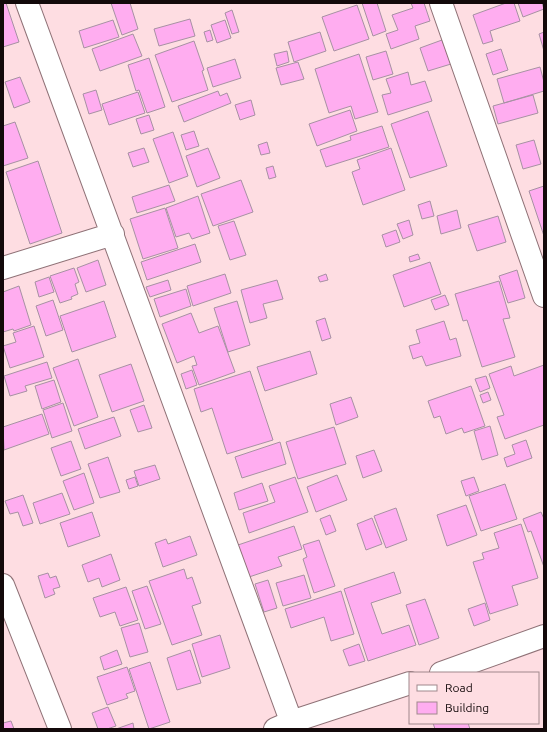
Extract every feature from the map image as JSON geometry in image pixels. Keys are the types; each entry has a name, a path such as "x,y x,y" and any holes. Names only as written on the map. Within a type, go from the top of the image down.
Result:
{"street":[{"path":"27,3 113,234 287,727 409,683"},
{"path":"441,3 544,296"},
{"path":"3,268 113,234"},
{"path":"3,585 60,729"},
{"path":"444,672 544,636"}],"building":[{"path":"3,3 6,3 19,42 3,47"},
{"path":"111,3 130,3 138,29 122,35"},
{"path":"362,3 377,3 386,31 373,36"},
{"path":"411,3 424,3 430,21 415,26 419,39 391,49 386,34 398,30 392,15 413,8"},
{"path":"506,3 514,3 520,21 490,31 493,41 483,44 473,15"},
{"path":"518,3 542,3 544,9 523,17"},
{"path":"357,5 369,39 334,51 322,17"},
{"path":"232,10 239,32 232,34 225,13"},
{"path":"190,19 195,36 159,46 154,29"},
{"path":"113,20 119,37 84,48 79,31"},
{"path":"225,20 231,38 217,43 211,25"},
{"path":"210,30 213,40 207,42 204,32"},
{"path":"320,32 326,51 294,62 288,42"},
{"path":"544,32 544,51 539,34"},
{"path":"133,34 142,56 100,71 92,49"},
{"path":"442,40 451,64 428,71 420,48"},
{"path":"194,41 204,70 202,71 208,90 172,102 155,55"},
{"path":"501,49 508,70 493,75 486,54"},
{"path":"287,51 289,62 277,66 274,54"},
{"path":"386,51 393,74 373,80 366,57"},
{"path":"359,54 378,112 355,119 351,106 329,113 315,69"},
{"path":"149,58 165,107 147,113 139,90 136,91 128,65"},
{"path":"235,59 241,78 213,87 207,68"},
{"path":"298,62 304,79 281,85 276,68"},
{"path":"540,67 544,82 544,91 504,103 497,79"},
{"path":"408,72 411,85 425,81 432,101 388,115 382,95 391,93 386,79"},
{"path":"20,77 30,102 14,108 5,82"},
{"path":"96,90 102,110 89,114 83,94"},
{"path":"218,91 220,96 227,93 231,103 184,122 178,106"},
{"path":"138,92 145,113 109,125 102,104"},
{"path":"533,95 538,113 498,124 493,106"},
{"path":"251,100 255,115 240,120 235,105"},
{"path":"350,110 357,131 317,146 309,124"},
{"path":"428,111 447,166 410,178 391,124"},
{"path":"149,115 154,130 141,134 136,119"},
{"path":"15,122 28,158 3,166 3,126"},
{"path":"382,126 389,147 326,167 320,150 351,140 350,136"},
{"path":"194,131 199,146 186,150 181,135"},
{"path":"173,132 188,176 169,183 153,139"},
{"path":"534,140 541,164 523,169 516,145"},
{"path":"267,142 270,153 261,155 258,145"},
{"path":"144,148 149,162 133,167 128,153"},
{"path":"208,148 220,178 197,187 186,156"},
{"path":"391,148 405,190 363,205 352,172 360,169 357,160"},
{"path":"38,161 62,233 30,244 6,172"},
{"path":"273,166 276,177 269,179 266,168"},
{"path":"241,180 253,212 213,226 201,194"},
{"path":"169,185 175,201 137,213 132,197"},
{"path":"544,186 544,236 529,191"},
{"path":"198,196 210,233 192,239 189,233 176,237 166,208"},
{"path":"430,201 434,216 422,219 418,205"},
{"path":"165,208 178,248 143,259 130,219"},
{"path":"457,210 461,228 441,234 437,216"},
{"path":"498,216 506,242 477,251 468,225"},
{"path":"409,220 413,235 403,239 397,224"},
{"path":"234,221 246,255 230,260 218,226"},
{"path":"396,230 400,242 386,247 382,235"},
{"path":"195,244 201,262 147,280 141,262"},
{"path":"418,254 420,259 410,262 409,257"},
{"path":"98,260 106,285 86,292 77,268"},
{"path":"430,262 441,294 404,307 393,275"},
{"path":"74,268 79,282 75,284 78,294 71,297 72,299 60,303 50,276"},
{"path":"517,270 525,298 508,303 499,276"},
{"path":"225,274 231,293 193,306 187,286"},
{"path":"326,274 328,280 320,282 318,277"},
{"path":"49,277 54,292 39,297 35,282"},
{"path":"168,280 171,290 150,297 146,287"},
{"path":"277,280 283,299 263,304 267,318 250,323 241,290"},
{"path":"499,281 510,318 503,319 515,357 482,367 467,320 463,321 455,294"},
{"path":"19,286 31,325 14,331 13,329 3,332 3,292"},
{"path":"186,289 191,306 160,317 154,299"},
{"path":"445,295 449,305 435,310 431,300"},
{"path":"53,300 63,330 46,336 36,306"},
{"path":"104,301 116,337 72,352 60,316"},
{"path":"237,301 250,345 228,352 214,308"},
{"path":"191,313 199,333 218,326 235,372 199,385 192,366 197,365 194,356 177,363 162,324"},
{"path":"325,318 331,338 322,341 316,321"},
{"path":"444,321 450,340 456,338 461,356 426,366 422,356 413,359 409,346 420,343 416,330"},
{"path":"34,326 44,357 10,368 3,346 16,342 13,333"},
{"path":"310,351 317,374 265,391 257,367"},
{"path":"78,359 98,417 74,426 53,368"},
{"path":"47,362 52,378 25,386 27,391 10,396 4,376"},
{"path":"131,364 144,401 112,412 99,375"},
{"path":"544,365 544,425 505,439 497,417 504,415 489,374 511,366 514,376"},
{"path":"192,370 197,385 186,389 181,374"},
{"path":"250,371 273,440 227,454 212,408 201,412 194,389"},
{"path":"486,376 490,388 480,392 475,379"},
{"path":"54,380 61,402 42,409 35,386"},
{"path":"471,386 485,426 464,433 462,428 446,434 440,416 434,418 428,401"},
{"path":"488,392 491,400 483,403 480,395"},
{"path":"351,397 358,417 336,425 330,404"},
{"path":"63,403 72,431 52,438 43,410"},
{"path":"144,405 152,428 138,432 130,410"},
{"path":"42,414 49,434 4,450 3,427"},
{"path":"114,417 121,436 85,449 78,429"},
{"path":"490,426 498,455 482,460 474,431"},
{"path":"334,427 346,464 298,479 286,442"},
{"path":"526,440 532,458 507,467 504,458 515,454 512,445"},
{"path":"71,441 81,469 61,476 51,448"},
{"path":"280,442 286,464 242,478 235,457"},
{"path":"374,450 382,471 363,478 356,456"},
{"path":"108,457 120,492 100,498 88,464"},
{"path":"155,465 160,479 139,486 134,471"},
{"path":"84,473 94,503 74,510 63,481"},
{"path":"337,475 347,500 316,512 307,487"},
{"path":"135,477 138,486 129,489 126,480"},
{"path":"295,477 308,512 249,533 243,513 275,502 269,486"},
{"path":"474,477 479,491 466,496 461,481"},
{"path":"262,483 268,501 239,510 234,493"},
{"path":"505,484 517,519 481,531 469,496"},
{"path":"62,493 70,514 40,524 33,503"},
{"path":"23,495 33,523 23,526 18,512 10,514 5,501"},
{"path":"466,505 477,535 447,546 437,515"},
{"path":"396,508 407,540 386,548 374,516"},
{"path":"92,512 100,536 68,547 60,523"},
{"path":"541,512 544,519 544,567 531,531 528,532 523,519"},
{"path":"330,515 336,531 326,535 320,519"},
{"path":"372,518 382,544 366,550 357,524"},
{"path":"521,524 538,578 512,586 518,605 490,614 473,562 484,559 482,553 499,548 494,533"},
{"path":"294,526 302,549 278,557 282,566 249,577 238,545"},
{"path":"190,536 197,555 163,567 155,543 166,539 168,544"},
{"path":"319,540 335,586 314,593 303,559 307,557 303,545"},
{"path":"111,554 120,580 102,587 99,578 88,582 82,565"},
{"path":"184,569 187,579 192,577 201,603 192,606 202,635 172,645 149,581"},
{"path":"394,572 401,593 371,603 382,634 409,625 416,645 368,661 344,589"},
{"path":"48,573 50,578 56,576 60,587 53,589 55,594 45,598 38,576"},
{"path":"304,575 311,598 283,606 276,583"},
{"path":"268,580 277,608 264,612 255,584"},
{"path":"147,586 161,624 145,629 132,591"},
{"path":"126,587 138,620 120,626 115,612 100,617 93,598"},
{"path":"341,591 354,634 331,641 324,617 291,628 285,609"},
{"path":"425,599 439,638 419,645 406,605"},
{"path":"485,603 490,620 474,626 468,609"},
{"path":"139,623 148,652 130,657 121,628"},
{"path":"220,635 230,668 202,677 192,644"},
{"path":"359,644 365,661 349,666 343,650"},
{"path":"117,650 122,664 104,670 100,657"},
{"path":"190,650 201,683 177,690 167,658"},
{"path":"150,662 170,722 149,729 129,669"},
{"path":"127,667 135,691 126,694 128,698 107,705 97,677"},
{"path":"108,707 116,726 107,729 98,729 92,713"},
{"path":"11,721 14,729 3,729 3,723"},
{"path":"133,723 134,729 116,729"},
{"path":"433,724 468,724 470,729 435,729"}]}
